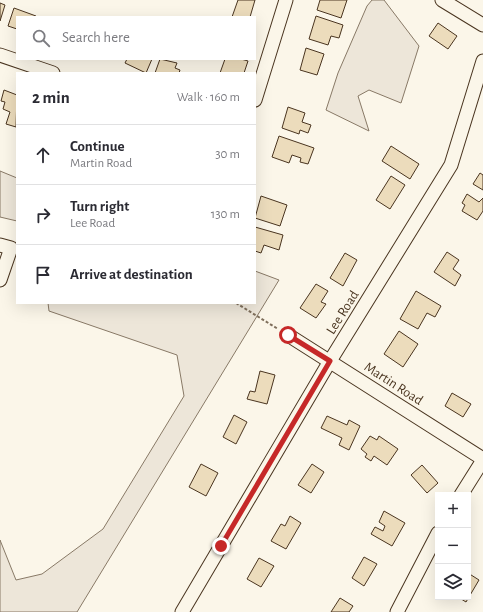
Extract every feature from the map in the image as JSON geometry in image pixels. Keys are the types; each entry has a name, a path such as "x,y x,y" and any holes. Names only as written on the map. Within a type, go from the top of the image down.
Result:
{"street":[{"path":"256,97 286,0"},
{"path":"442,0 483,25"},
{"path":"0,55 50,72"},
{"name":"Lee Road","path":"182,612 330,361 451,165 483,61"},
{"path":"0,244 11,248 0,280"},
{"name":"Martin Road","path":"288,335 483,460"},
{"path":"463,492 483,460"},
{"path":"396,612 435,539"}],"path":[{"path":"238,304 288,335"}],"shaded area":[{"path":"372,0 384,0 419,46 401,103 369,90 358,96 369,131 326,110 338,73 367,6"},
{"path":"0,171 16,178 16,221 0,217"},
{"path":"256,271 279,280 77,612 0,612 0,540 16,580 42,574 103,529 184,396 177,355 49,311 48,304 256,304"}],"building":[{"path":"238,0 255,0 250,16 232,16"},
{"path":"320,0 347,0 341,18 317,10"},
{"path":"0,3 5,5 0,21"},
{"path":"14,8 36,16 16,16 16,29 8,26"},
{"path":"316,16 343,25 339,38 331,36 328,45 309,39"},
{"path":"438,23 457,36 448,49 429,36"},
{"path":"306,48 324,54 317,75 300,70"},
{"path":"126,60 152,60 146,72 125,63"},
{"path":"160,60 177,63 175,68 180,70 179,72 155,72"},
{"path":"225,60 248,61 244,72 220,72"},
{"path":"4,90 16,95 16,127 6,124 10,112 3,109 5,102 1,101"},
{"path":"288,107 305,113 302,122 311,125 308,133 300,130 299,134 282,128"},
{"path":"279,136 314,148 308,164 300,162 301,158 292,155 289,163 272,157"},
{"path":"391,146 419,164 410,179 382,161"},
{"path":"480,173 483,175 483,190 473,184"},
{"path":"391,176 405,185 390,209 376,200"},
{"path":"467,194 479,202 483,198 483,211 477,220 462,211 465,205 462,203"},
{"path":"261,196 287,205 280,226 256,218"},
{"path":"256,227 283,235 279,250 264,245 261,253 256,251"},
{"path":"447,252 459,260 453,269 461,275 455,286 434,272"},
{"path":"345,253 357,260 343,286 330,278"},
{"path":"316,284 328,291 321,302 326,304 316,318 300,308"},
{"path":"416,291 441,306 435,317 427,313 418,329 400,319"},
{"path":"399,331 418,344 403,367 384,354"},
{"path":"260,371 275,375 267,404 247,399 250,391 255,392"},
{"path":"452,393 471,404 463,417 445,406"},
{"path":"234,415 247,422 236,444 223,437"},
{"path":"327,416 347,425 349,420 360,426 349,450 339,445 342,438 321,428"},
{"path":"370,436 377,440 379,436 398,449 387,465 374,456 371,461 365,457 367,454 361,449"},
{"path":"201,464 218,473 206,496 189,487"},
{"path":"312,464 324,472 311,493 298,485"},
{"path":"422,465 438,483 427,493 411,475"},
{"path":"384,511 405,523 392,546 371,534 375,527 383,531 385,526 379,522"},
{"path":"290,516 301,523 286,549 271,541 281,524 285,526"},
{"path":"364,557 377,564 364,586 352,578"},
{"path":"259,558 274,566 261,587 247,579"},
{"path":"471,575 479,580 471,594"},
{"path":"340,598 353,606 349,612 331,612"}],"route":[{"path":"221,546 330,361 288,335"}]}
